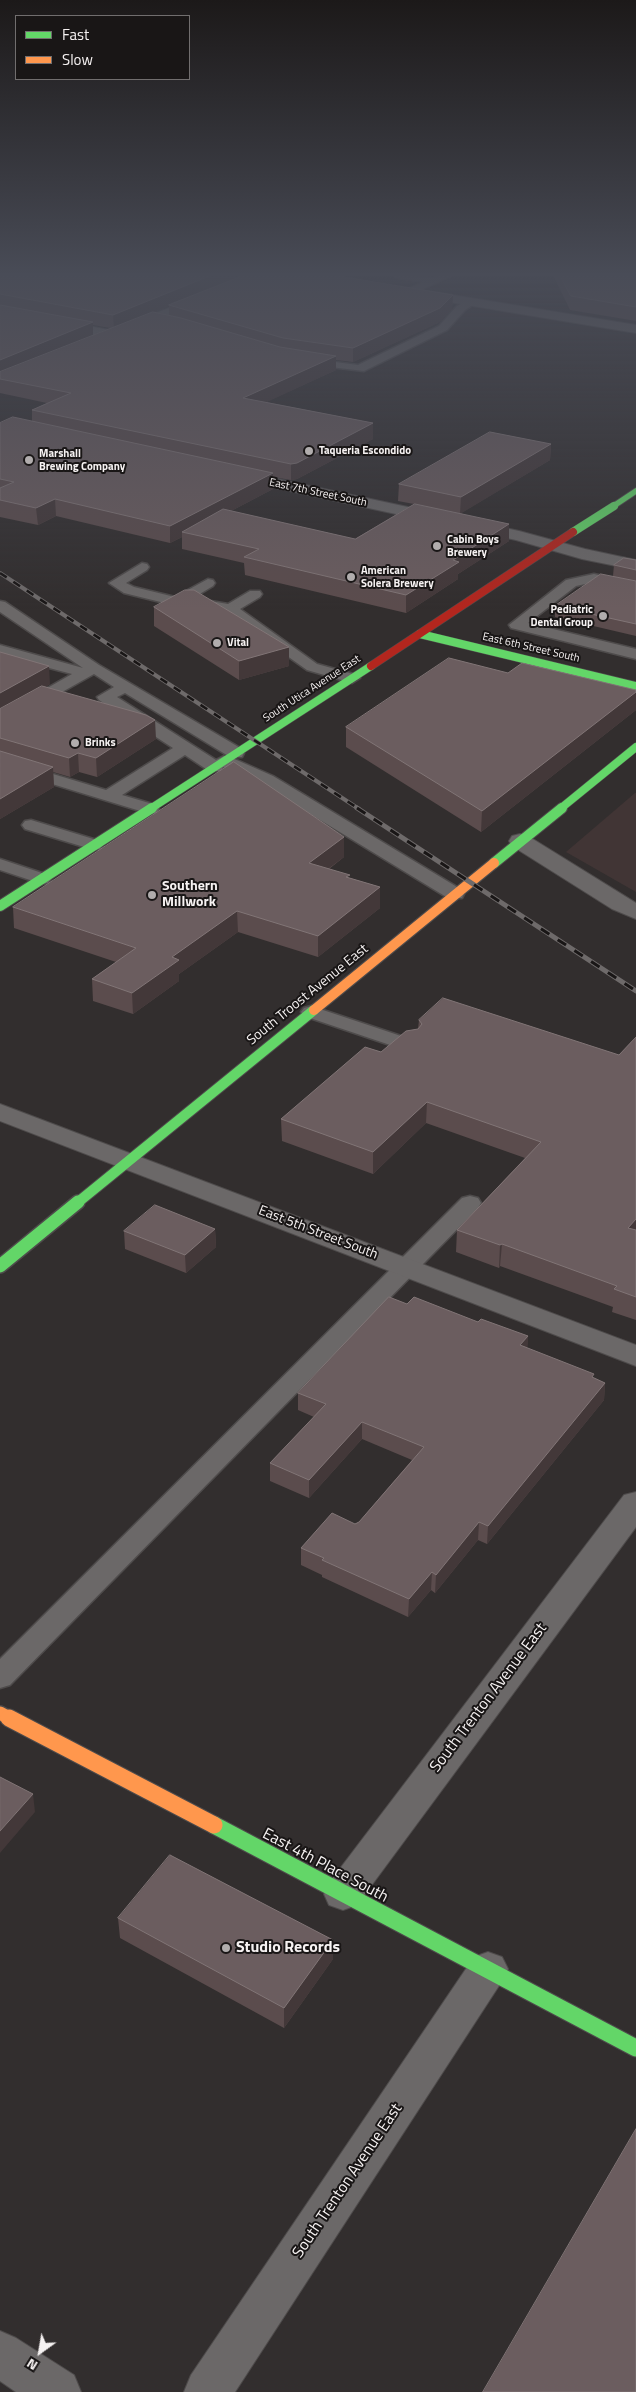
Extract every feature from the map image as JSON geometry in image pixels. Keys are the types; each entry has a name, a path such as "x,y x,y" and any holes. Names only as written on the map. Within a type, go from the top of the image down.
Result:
{"street":[{"name":"East 7th Street South","path":"224,472 510,534 636,565"},
{"name":"South Utica Avenue East","path":"0,906 420,634 636,491"},
{"name":"East 6th Street South","path":"420,634 636,686"},
{"name":"South Troost Avenue East","path":"0,1266 636,747"},
{"path":"520,841 620,904 636,912"},
{"name":"East 5th Street South","path":"0,1112 636,1356"},
{"name":"South Trenton Avenue East","path":"343,1894 636,1503"},
{"name":"East 4th Place South","path":"0,1712 636,2048"},
{"name":"South Trenton Avenue East","path":"208,2392 488,1969"},
{"path":"0,2354 57,2392"}],"lane":[{"path":"142,567 116,583 129,590 177,602 204,602 230,609 312,667 352,678"},
{"path":"636,587 594,578 571,583 516,625 636,654"},
{"path":"177,602 208,583"},
{"path":"230,609 255,594"},
{"path":"0,605 90,670 126,687 225,760"},
{"path":"0,650 90,670"},
{"path":"0,722 90,670"},
{"path":"126,687 104,697 186,747 225,760 267,780 455,894"},
{"path":"108,796 186,747"},
{"path":"0,763 150,809"},
{"path":"31,825 94,845"},
{"path":"0,864 42,879"},
{"path":"311,1012 409,1045"},
{"path":"0,1677 470,1203"}],"shaded area":[{"path":"636,793 636,892 566,852"}],"building":[{"path":"39,387 268,387 243,398 373,423 297,463 291,464 32,410 71,393"},
{"path":"13,417 273,473 170,526 55,499 36,508 0,500 0,488 14,482 0,479 0,423"},
{"path":"490,432 551,444 461,497 399,484"},
{"path":"415,504 509,524 453,560 459,562 406,595 244,557 259,549 182,532 223,509 355,539"},
{"path":"624,558 636,560 636,570 614,565"},
{"name":"Pediatric Dental Group","path":"601,574 636,581 636,624 555,606"},
{"path":"185,590 194,590 289,647 239,661 154,607"},
{"path":"0,652 49,666 0,693"},
{"path":"449,658 508,673 522,663 636,690 636,692 482,811 346,727"},
{"path":"42,686 146,715 155,720 96,758 78,753 69,758 0,738 0,709"},
{"path":"0,751 53,767 0,799"},
{"path":"234,762 344,837 309,863 350,875 346,877 380,887 318,936 237,911 172,957 179,960 132,993 92,979 136,948 13,907"},
{"path":"443,998 619,1055 636,1037 636,1219 628,1228 636,1230 636,1297 614,1289 617,1286 502,1244 500,1245 457,1230 541,1142 427,1102 373,1152 281,1119 365,1047 381,1052 406,1031 418,1029 422,1024 419,1020"},
{"path":"155,1205 215,1229 185,1255 124,1231"},
{"path":"389,1297 407,1304 414,1297 478,1322 481,1319 528,1336 520,1345 594,1374 592,1377 605,1383 488,1526 479,1522 436,1575 432,1572 409,1599 322,1560 324,1558 301,1548 332,1513 355,1524 359,1522 424,1447 362,1422 309,1480 270,1463 326,1404 298,1393"},
{"path":"0,1777 33,1794 0,1831"},
{"name":"Studio Records","path":"170,1855 333,1940 284,2008 118,1918"},
{"path":"636,2129 636,2392 483,2392"}],"railway":[{"path":"0,573 359,809"},
{"path":"357,808 636,991"}],"traffic: fast":[{"path":"573,532 636,491"},
{"path":"420,634 636,686"},
{"path":"0,906 371,666"},
{"path":"494,863 636,747"},
{"path":"0,1266 314,1010"},
{"path":"214,1825 636,2048"}],"traffic: slow":[{"path":"314,1010 494,863"},
{"path":"0,1713 214,1825"}],"traffic: jam":[{"path":"371,666 573,532"}],"place":[{"name":"Taqueria Escondido","path":"309,451"},
{"name":"Marshall Brewing Company","path":"29,460"},
{"name":"Cabin Boys Brewery","path":"437,546"},
{"name":"American Solera Brewery","path":"351,577"},
{"name":"Pediatric Dental Group","path":"603,616"},
{"name":"Vital","path":"217,643"},
{"name":"Brinks","path":"75,743"},
{"name":"Southern Millwork","path":"152,895"},
{"name":"Studio Records","path":"226,1948"}]}
